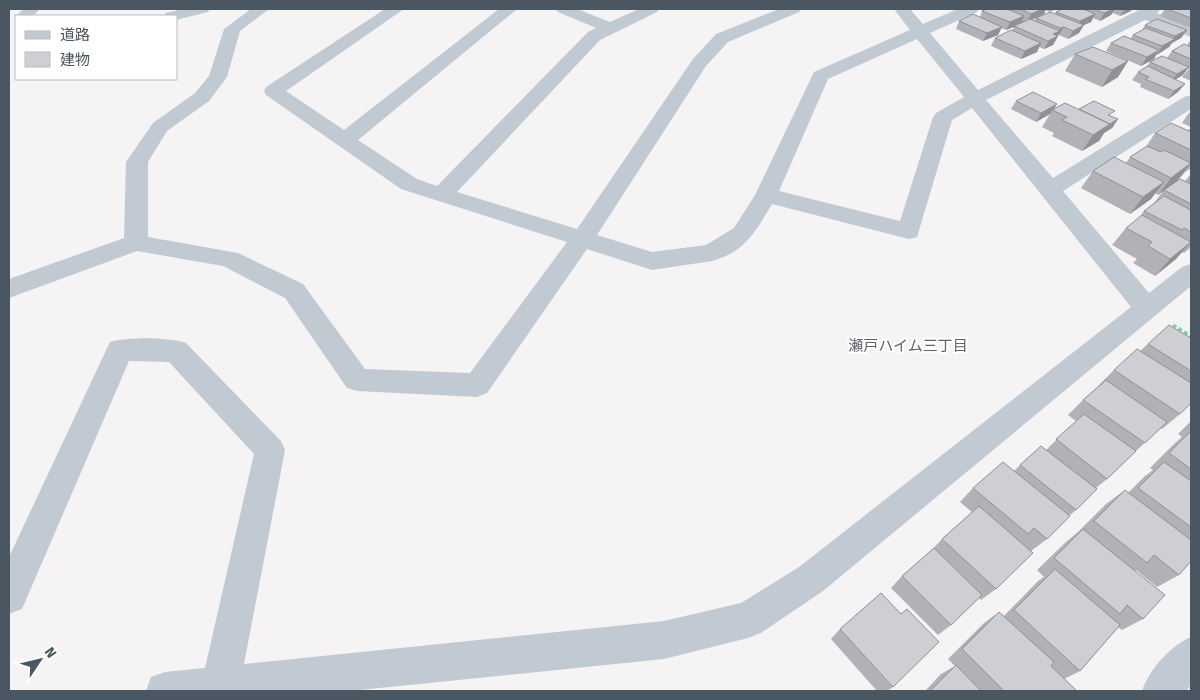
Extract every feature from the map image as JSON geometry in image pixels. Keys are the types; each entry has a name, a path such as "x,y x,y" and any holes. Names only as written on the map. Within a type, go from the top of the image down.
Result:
{"street":[{"path":"176,15 202,9"},
{"path":"136,243 137,162 160,127 202,97 218,78 232,29 261,9"},
{"path":"396,9 273,91 409,184 652,261 712,253 742,234 766,195 820,76 971,9"},
{"path":"344,140 509,9"},
{"path":"564,9 610,28"},
{"path":"442,194 594,36 651,9"},
{"path":"9,289 136,243 229,259 294,291 357,380 478,385 582,239 699,63 722,38 794,9"},
{"path":"902,9 974,99 1051,189 1146,308"},
{"path":"766,195 909,231 943,117 974,99 1148,11 1191,32"},
{"path":"1051,189 1191,101"},
{"path":"165,691 664,640 748,620 811,579 1191,273"},
{"path":"9,596 120,350 176,351 270,450 220,685"},
{"path":"1161,691 1191,656"}],"building":[{"path":"987,9 1007,9 1024,16 1010,22 982,11"},
{"path":"1021,9 1042,9 1031,14"},
{"path":"1062,9 1083,9 1095,14 1080,21 1056,12"},
{"path":"1094,9 1113,9 1104,13"},
{"path":"1167,9 1191,9 1191,18"},
{"path":"1050,12 1084,25 1073,31 1036,18"},
{"path":"973,14 1002,27 987,33 959,21"},
{"path":"1030,19 1060,31 1053,34 1058,36 1048,41 1014,26"},
{"path":"1157,19 1187,30 1175,36 1145,25"},
{"path":"1146,28 1175,39 1162,46 1133,35"},
{"path":"1011,30 1041,43 1025,51 995,38"},
{"path":"1124,36 1159,50 1147,57 1111,43"},
{"path":"1184,44 1191,47 1191,59 1172,51"},
{"path":"1093,47 1128,61 1112,70 1075,54"},
{"path":"1162,56 1189,67 1177,74 1150,62"},
{"path":"1148,66 1185,84 1174,91 1145,79 1149,77 1138,72"},
{"path":"1033,92 1057,104 1041,113 1016,101"},
{"path":"1094,101 1115,111 1108,115 1118,119 1110,124 1079,109"},
{"path":"1065,103 1110,124 1093,135 1062,120 1067,117 1052,110"},
{"path":"1171,123 1191,132 1191,150 1155,133"},
{"path":"1147,146 1161,152 1164,150 1191,163 1171,178 1130,157"},
{"path":"1114,157 1164,182 1143,197 1093,171"},
{"path":"1180,179 1191,184 1191,204 1164,190"},
{"path":"1164,196 1191,210 1191,232 1184,228 1182,230 1144,211"},
{"path":"1142,215 1191,242 1170,259 1148,246 1152,242 1126,228"},
{"path":"1169,325 1191,338 1191,371 1148,344"},
{"path":"1137,349 1191,383 1191,403 1180,414 1114,370"},
{"path":"1106,380 1167,422 1145,443 1083,400"},
{"path":"1084,414 1136,451 1107,479 1056,439"},
{"path":"1191,431 1191,469 1169,453"},
{"path":"1041,446 1097,489 1076,510 1020,465"},
{"path":"1003,462 1070,516 1047,539 1034,528 1028,534 973,488"},
{"path":"1164,462 1191,481 1191,527 1138,488"},
{"path":"1125,490 1191,540 1191,561 1179,575 1154,555 1147,563 1094,521"},
{"path":"979,506 1033,553 996,589 942,539"},
{"path":"1083,529 1165,595 1143,619 1127,605 1120,614 1054,558"},
{"path":"934,548 982,595 951,625 902,576"},
{"path":"1055,569 1120,625 1080,671 1014,610"},
{"path":"881,593 901,614 907,609 939,642 893,687 840,629"},
{"path":"999,612 1054,662 1051,666 1077,691 1004,691 962,649"},
{"path":"956,665 981,691 930,691"}],"district":[{"name":"瀬戸ハイム三丁目","path":"908,346"}]}
